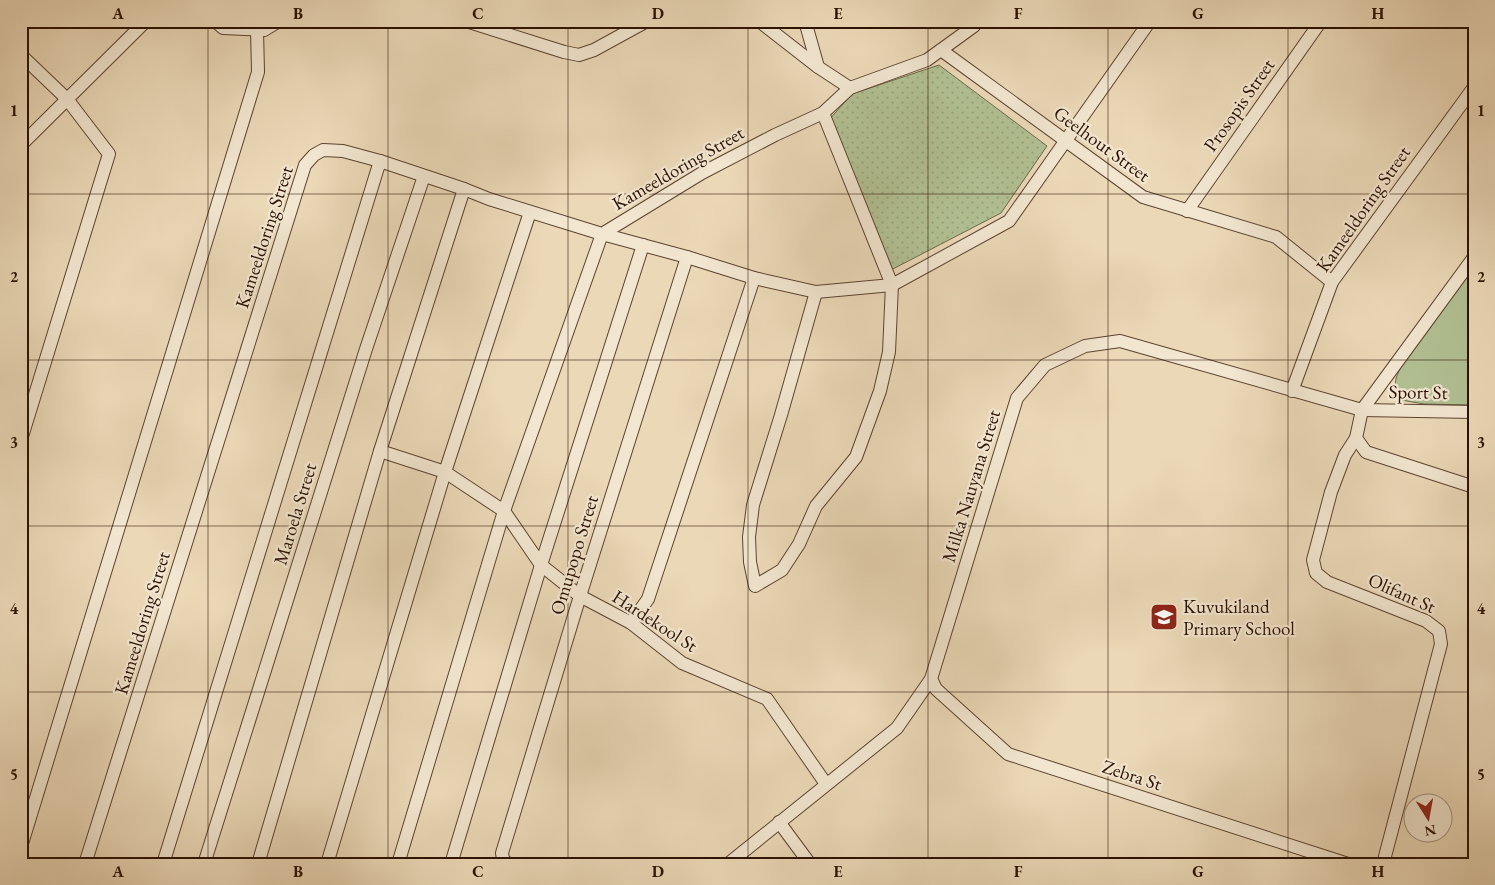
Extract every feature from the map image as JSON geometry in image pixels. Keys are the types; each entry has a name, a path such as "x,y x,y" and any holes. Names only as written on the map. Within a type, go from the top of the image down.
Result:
{"street":[{"path":"21,145 146,21"},
{"path":"215,21 223,28 257,30 264,30 279,21"},
{"path":"466,21 579,55 594,50 646,21"},
{"path":"759,21 818,67 850,88"},
{"path":"805,21 818,67"},
{"name":"Kameeldoring Street","path":"85,864 306,164 314,155 323,150 343,151 380,161 489,199 602,234 702,173 775,135 823,113 850,88 927,60 974,26 977,21"},
{"path":"398,864 504,511 602,234 687,257 754,278 816,292 892,285 1009,221 1150,21"},
{"name":"Prosopis Street","path":"1187,211 1321,21"},
{"path":"21,847 258,72 257,30"},
{"name":"Geelhout Street","path":"941,50 1143,198 1276,237 1332,282"},
{"path":"21,56 68,99 109,154 21,440"},
{"name":"Kameeldoring Street","path":"1292,391 1332,282 1474,87"},
{"path":"816,292 753,505 748,537 750,562 755,586 782,570 799,544 816,506 856,457 880,391 889,352 892,285 823,113"},
{"path":"164,864 380,161"},
{"name":"Maroela Street","path":"204,864 366,349 424,176"},
{"path":"258,864 380,451 464,189"},
{"path":"327,864 445,472 530,212"},
{"path":"451,864 541,565 643,245"},
{"name":"Omupopo Street","path":"508,864 503,859 502,853 580,596 687,257"},
{"path":"1362,410 1474,257"},
{"path":"631,623 648,599 754,278"},
{"name":"Milka Nauyana Street","path":"728,864 897,728 931,679 1018,398 1046,364 1085,346 1120,341 1362,410"},
{"name":"Sport St","path":"1362,410 1474,412"},
{"name":"Olifant St","path":"1362,410 1356,438 1345,455 1332,492 1313,560 1316,573 1327,582 1426,621 1439,631 1441,644 1383,864"},
{"path":"1356,438 1366,452 1474,487"},
{"name":"Hardekool St","path":"380,451 445,472 504,511 541,565 580,596 631,623 682,663 767,699 826,784"},
{"name":"Zebra St","path":"931,679 936,689 1008,754 1348,864"},
{"path":"779,822 810,864"}],"green space":[{"path":"939,65 1047,146 1001,213 887,272 827,122 852,94"},
{"path":"1474,266 1474,405 1424,404 1401,400 1395,384 1404,361"}],"place":[{"name":"Kuvukiland Primary School","path":"1164,617"}]}
